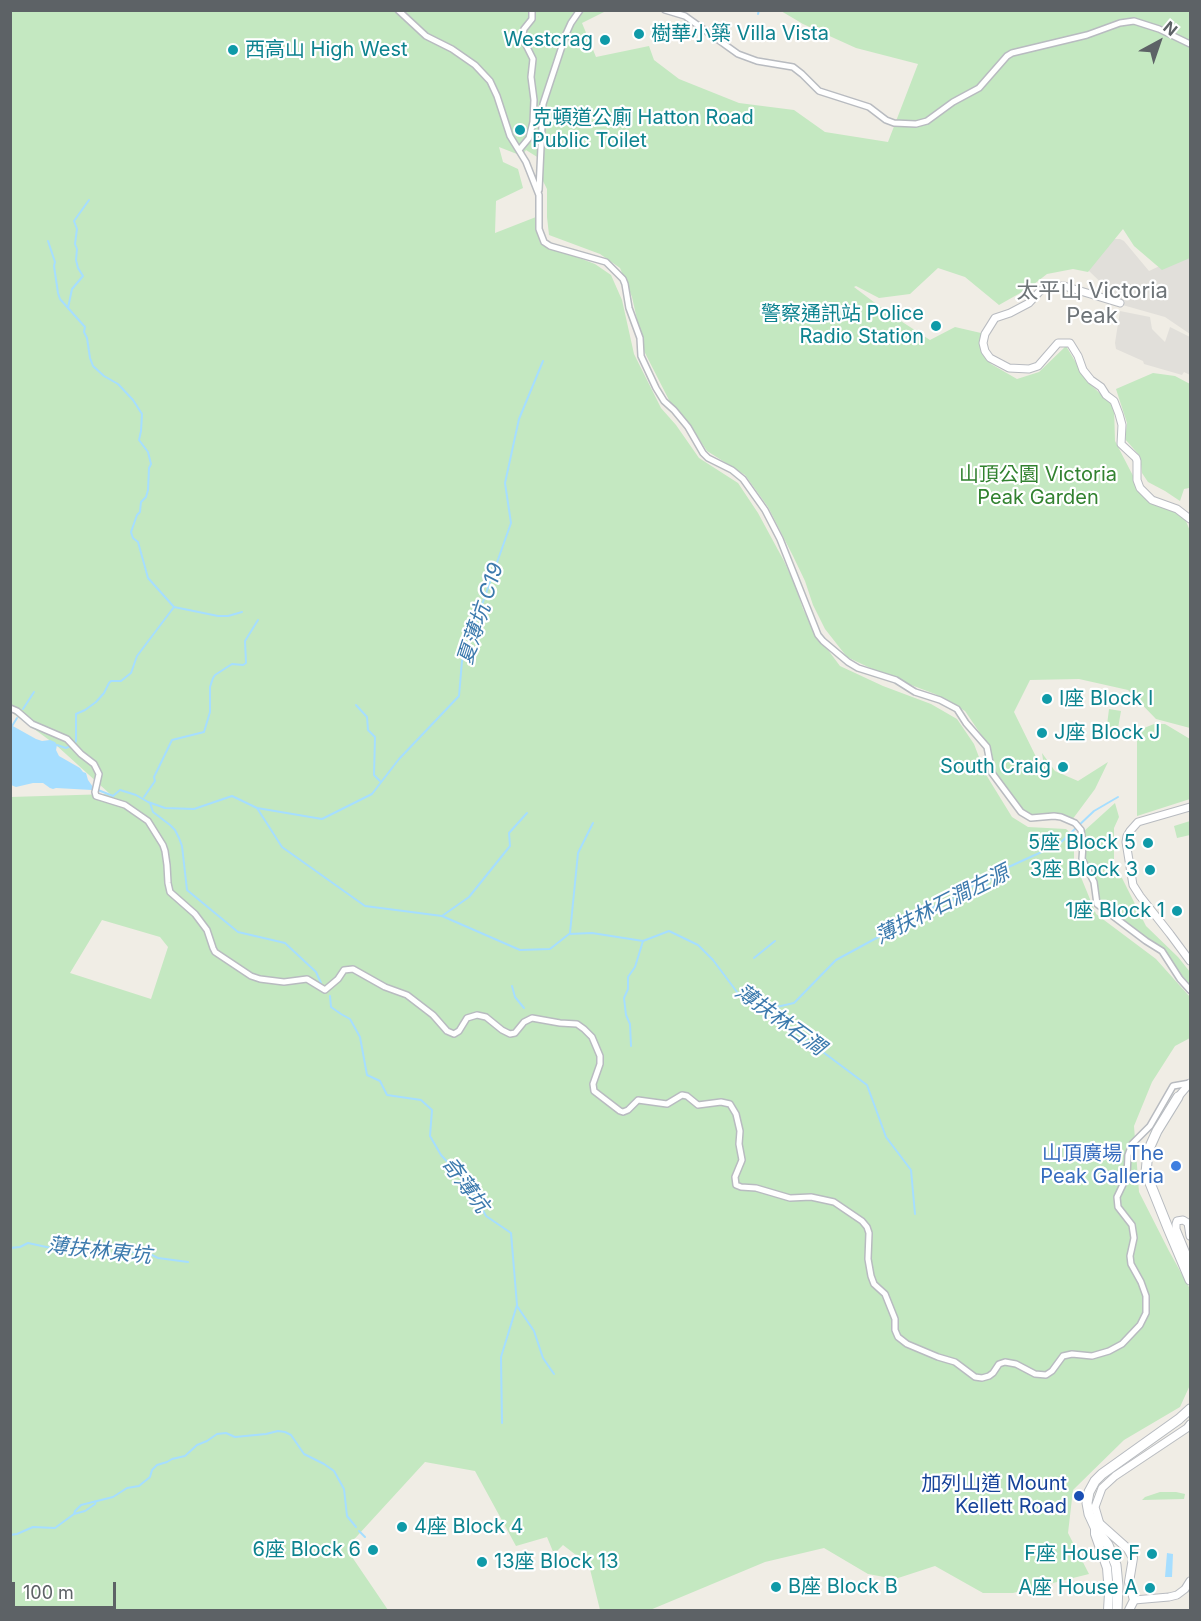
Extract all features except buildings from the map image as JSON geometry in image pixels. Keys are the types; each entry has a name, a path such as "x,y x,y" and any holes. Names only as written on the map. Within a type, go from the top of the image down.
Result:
{"main road":[{"path":"1178,1097 1152,1141 1148,1151 1146,1173 1191,1280"},
{"path":"1117,1611 1116,1565 1098,1525 1089,1514 1087,1503 1089,1492 1095,1481 1107,1470 1191,1409"}],"street":[{"path":"398,10 424,35 452,48 485,75 497,96 510,136 528,166 539,195"},
{"path":"519,150 529,138 533,124 534,103 531,77 533,59 523,34 532,18 532,10"},
{"path":"580,10 568,30 543,104 539,231 545,243 606,262 623,279 640,338 641,356 656,388 664,401 688,427 702,453 743,479 765,510 778,533 818,635 823,641 858,668 896,680 915,692 937,698 953,707 986,745 993,775 1021,812 1030,818 1056,816 1071,821 1081,830 1082,859 1094,882 1097,904 1162,951 1180,979 1191,990"},
{"path":"664,10 685,16 742,56 793,67 804,75 814,88 869,107 890,123 916,124 927,121 953,102 977,89 1012,53 1088,35 1120,23 1134,21 1159,29 1191,44"},
{"path":"1120,303 1064,286 1048,287 1029,303 995,318 985,334 983,343 985,351 990,358 1009,368 1029,369 1038,366 1058,343 1070,343 1083,370 1114,401 1122,425 1122,444 1137,461 1137,480 1140,488 1152,500 1177,509 1191,519"},
{"path":"10,708 32,724 70,742 94,764 99,772 95,794 125,805 148,821 165,851 170,892 195,914 207,930 215,952 260,980 284,982 307,979 326,990 338,980 344,970 353,969 385,987 407,995 433,1015 447,1031 454,1034 459,1031 467,1018 477,1015 488,1018 510,1034 515,1033 526,1020 532,1018 577,1024 592,1037 600,1056 600,1064 593,1084 594,1091 623,1112 638,1100 667,1104 682,1095 687,1096 698,1105 728,1103 736,1114 740,1131 739,1144 742,1160 735,1177 736,1185 790,1198 811,1197 836,1203 862,1221 869,1233 868,1263 871,1276 874,1284 885,1294 895,1319 895,1330 898,1337 938,1358 955,1362 977,1377 990,1375 999,1364 1005,1362 1016,1364 1035,1374 1046,1375 1052,1371 1063,1356 1072,1354 1092,1356 1106,1352 1122,1344 1140,1325 1145,1316 1146,1296 1141,1281 1131,1264 1130,1256 1134,1238 1131,1225 1118,1207 1117,1197 1127,1176 1128,1155 1132,1144 1147,1129 1173,1086 1190,1083"},
{"path":"1191,807 1138,822 1130,831 1126,842 1133,885 1191,961"},
{"path":"1178,1097 1190,1083"},
{"path":"1189,1232 1186,1221 1180,1220 1176,1224 1191,1263"},
{"path":"1108,1611 1107,1568 1095,1534 1098,1525 1095,1507 1102,1488 1115,1476 1191,1424"},
{"path":"1098,1525 1111,1532 1132,1554 1129,1582 1134,1600 1129,1611"},
{"path":"1134,1600 1177,1595 1191,1581"}],"shaded area":[{"path":"1109,239 1124,241 1149,271 1190,252 1190,334 1165,317 1119,304 1120,301 1087,269"},
{"path":"1120,311 1150,317 1152,329 1165,342 1170,327 1190,337 1190,375 1184,372 1182,375 1144,364 1143,361 1116,349"}],"green space":[{"name":"山頂公園 Victoria Peak Garden","path":"11,11 606,11 582,23 596,57 649,46 654,60 679,79 739,103 794,110 825,132 888,142 918,64 856,48 803,24 781,11 1190,11 1190,258 1162,270 1134,246 1123,229 1088,272 1073,269 1047,274 1029,288 999,305 965,277 938,268 910,294 879,298 854,287 930,340 955,327 981,333 984,356 991,364 1017,379 1039,372 1066,346 1087,381 1114,407 1115,441 1144,497 1184,516 1190,531 1190,728 1156,719 1128,690 1079,679 1030,680 1014,712 1040,765 1044,766 1042,753 1055,771 1078,781 1108,762 1095,789 1072,820 1068,816 1031,816 1020,809 994,769 984,739 965,711 935,694 887,676 847,657 825,629 813,605 805,581 768,507 745,475 707,451 685,418 670,402 644,351 632,297 620,268 600,254 549,235 547,189 541,177 542,160 526,150 522,156 499,147 503,162 518,169 523,188 496,201 495,233 536,217 540,243 595,264 611,275 622,300 634,354 661,408 699,458 738,483 758,513 784,561 803,609 816,634 840,666 883,686 931,704 957,719 974,744 985,773 1012,817 1028,827 1066,829 1074,836 1074,860 1096,914 1156,959 1190,997 1190,1038 1175,1046 1152,1082 1134,1126 1139,1192 1190,1289 1190,1385 1180,1407 1124,1440 1073,1490 1068,1533 1089,1574 1013,1593 983,1593 935,1566 895,1579 868,1574 824,1548 765,1562 650,1610 600,1610 589,1565 563,1545 554,1554 547,1537 516,1546 475,1471 425,1462 348,1546 348,1551 388,1610 11,1610 10,797 110,794 56,745 11,712","holes":["102,920 160,937 168,947 151,999 70,973"]},
{"path":"1153,373 1175,376 1190,384 1190,491 1189,488 1184,489 1180,501 1148,482 1142,473 1140,456 1125,439 1127,423 1116,389"},
{"path":"1109,709 1121,711 1117,734 1106,733"},
{"path":"1154,724 1165,724 1190,739 1190,799 1137,816 1137,735 1144,728"},
{"path":"1115,803 1119,817 1114,828 1114,862 1146,926 1190,972 1190,985 1161,953 1103,909 1082,859 1083,832"},
{"path":"1190,821 1190,835 1177,838 1174,826"},
{"path":"1160,1492 1185,1494 1184,1499 1142,1500"}],"water":[{"path":"11,725 36,739 55,742 59,756 86,773 93,787 92,790 53,789 43,783 16,787 11,785"},
{"path":"1167,1553 1173,1554 1172,1577 1165,1577"}],"waterway":[{"path":"758,14 759,10"},
{"path":"57,745 66,748 75,744 76,714 96,702 111,681 121,681 131,673 137,656 174,607 148,578 138,542 133,538 131,532 140,512 141,502 146,497 151,464 148,452 139,440 142,414 118,384 93,366 84,332 85,327 68,308 72,289 83,276 76,260 77,229 74,221 89,200"},
{"path":"48,241 55,262 58,293 68,308"},
{"name":"夏薄坑 C19","path":"257,808 322,819 372,794 399,759 459,696 462,661 511,523 505,483 519,419 543,361"},
{"path":"174,607 218,616 242,612"},
{"path":"144,797 155,781 154,777 172,740 204,732 210,712 210,687 213,678 232,664 246,663 245,641 258,620"},
{"path":"23,709 34,692"},
{"path":"356,705 367,717 368,730 375,737 374,775 381,782"},
{"path":"12,726 17,718"},
{"name":"薄扶林石澗","path":"93,788 113,796 120,790 165,808 194,809 232,796 257,808 282,847 365,906 442,916 520,950 550,949 569,934 592,933 643,941 669,931 698,945 713,960 737,992 767,1010 867,1085 886,1137 911,1170 915,1214"},
{"name":"薄扶林石澗左源","path":"768,1009 794,1003 836,960 1002,870 1059,844 1094,811 1118,797"},
{"path":"150,803 153,812 170,825 179,838 187,890 238,932 285,943 316,972 321,983"},
{"path":"442,916 469,897 510,846 509,833 527,813"},
{"path":"570,933 578,853 593,823"},
{"path":"948,900 961,900 972,895 985,887 991,878"},
{"path":"631,1046 630,1024 626,1015 624,998 628,989 628,977 635,967 643,941"},
{"path":"754,958 775,941"},
{"path":"512,986 515,997 524,1008"},
{"name":"奇薄坑","path":"330,996 331,1007 350,1019 360,1037 367,1075 380,1081 387,1095 421,1100 432,1110 430,1136 441,1155 469,1185 486,1216 511,1233 517,1305 501,1357 502,1423"},
{"name":"薄扶林東坑","path":"10,1248 28,1243 102,1254 131,1251 143,1256 150,1254 158,1258 188,1262"},
{"path":"517,1306 534,1331 543,1358 554,1374"},
{"path":"10,1535 33,1527 55,1528 74,1514 81,1505 113,1497 127,1488 139,1486 150,1477 157,1465 185,1456 197,1445 217,1434 226,1433 235,1437 278,1431 291,1435 304,1454 334,1471 344,1489 347,1516 356,1527"},
{"path":"74,1514 85,1511 96,1501"},
{"path":"359,1531 365,1537"}],"place":[{"name":"樹華小築 Villa Vista","path":"639,34"},
{"name":"Westcrag","path":"605,40"},
{"name":"西高山 High West","path":"233,50"},
{"name":"克頓道公廁 Hatton Road Public Toilet","path":"520,130"},
{"name":"警察通訊站 Police Radio Station","path":"936,326"},
{"name":"I座 Block I","path":"1047,699"},
{"name":"J座 Block J","path":"1042,733"},
{"name":"South Craig","path":"1063,767"},
{"name":"5座 Block 5","path":"1148,843"},
{"name":"3座 Block 3","path":"1150,870"},
{"name":"1座 Block 1","path":"1177,911"},
{"name":"山頂廣場 The Peak Galleria","path":"1176,1166"},
{"name":"加列山道 Mount Kellett Road","path":"1079,1496"},
{"name":"4座 Block 4","path":"402,1527"},
{"name":"6座 Block 6","path":"373,1550"},
{"name":"F座 House F","path":"1152,1554"},
{"name":"13座 Block 13","path":"482,1562"},
{"name":"B座 Block B","path":"776,1587"},
{"name":"A座 House A","path":"1150,1588"}],"district":[{"name":"太平山 Victoria Peak","path":"1092,304"}]}
